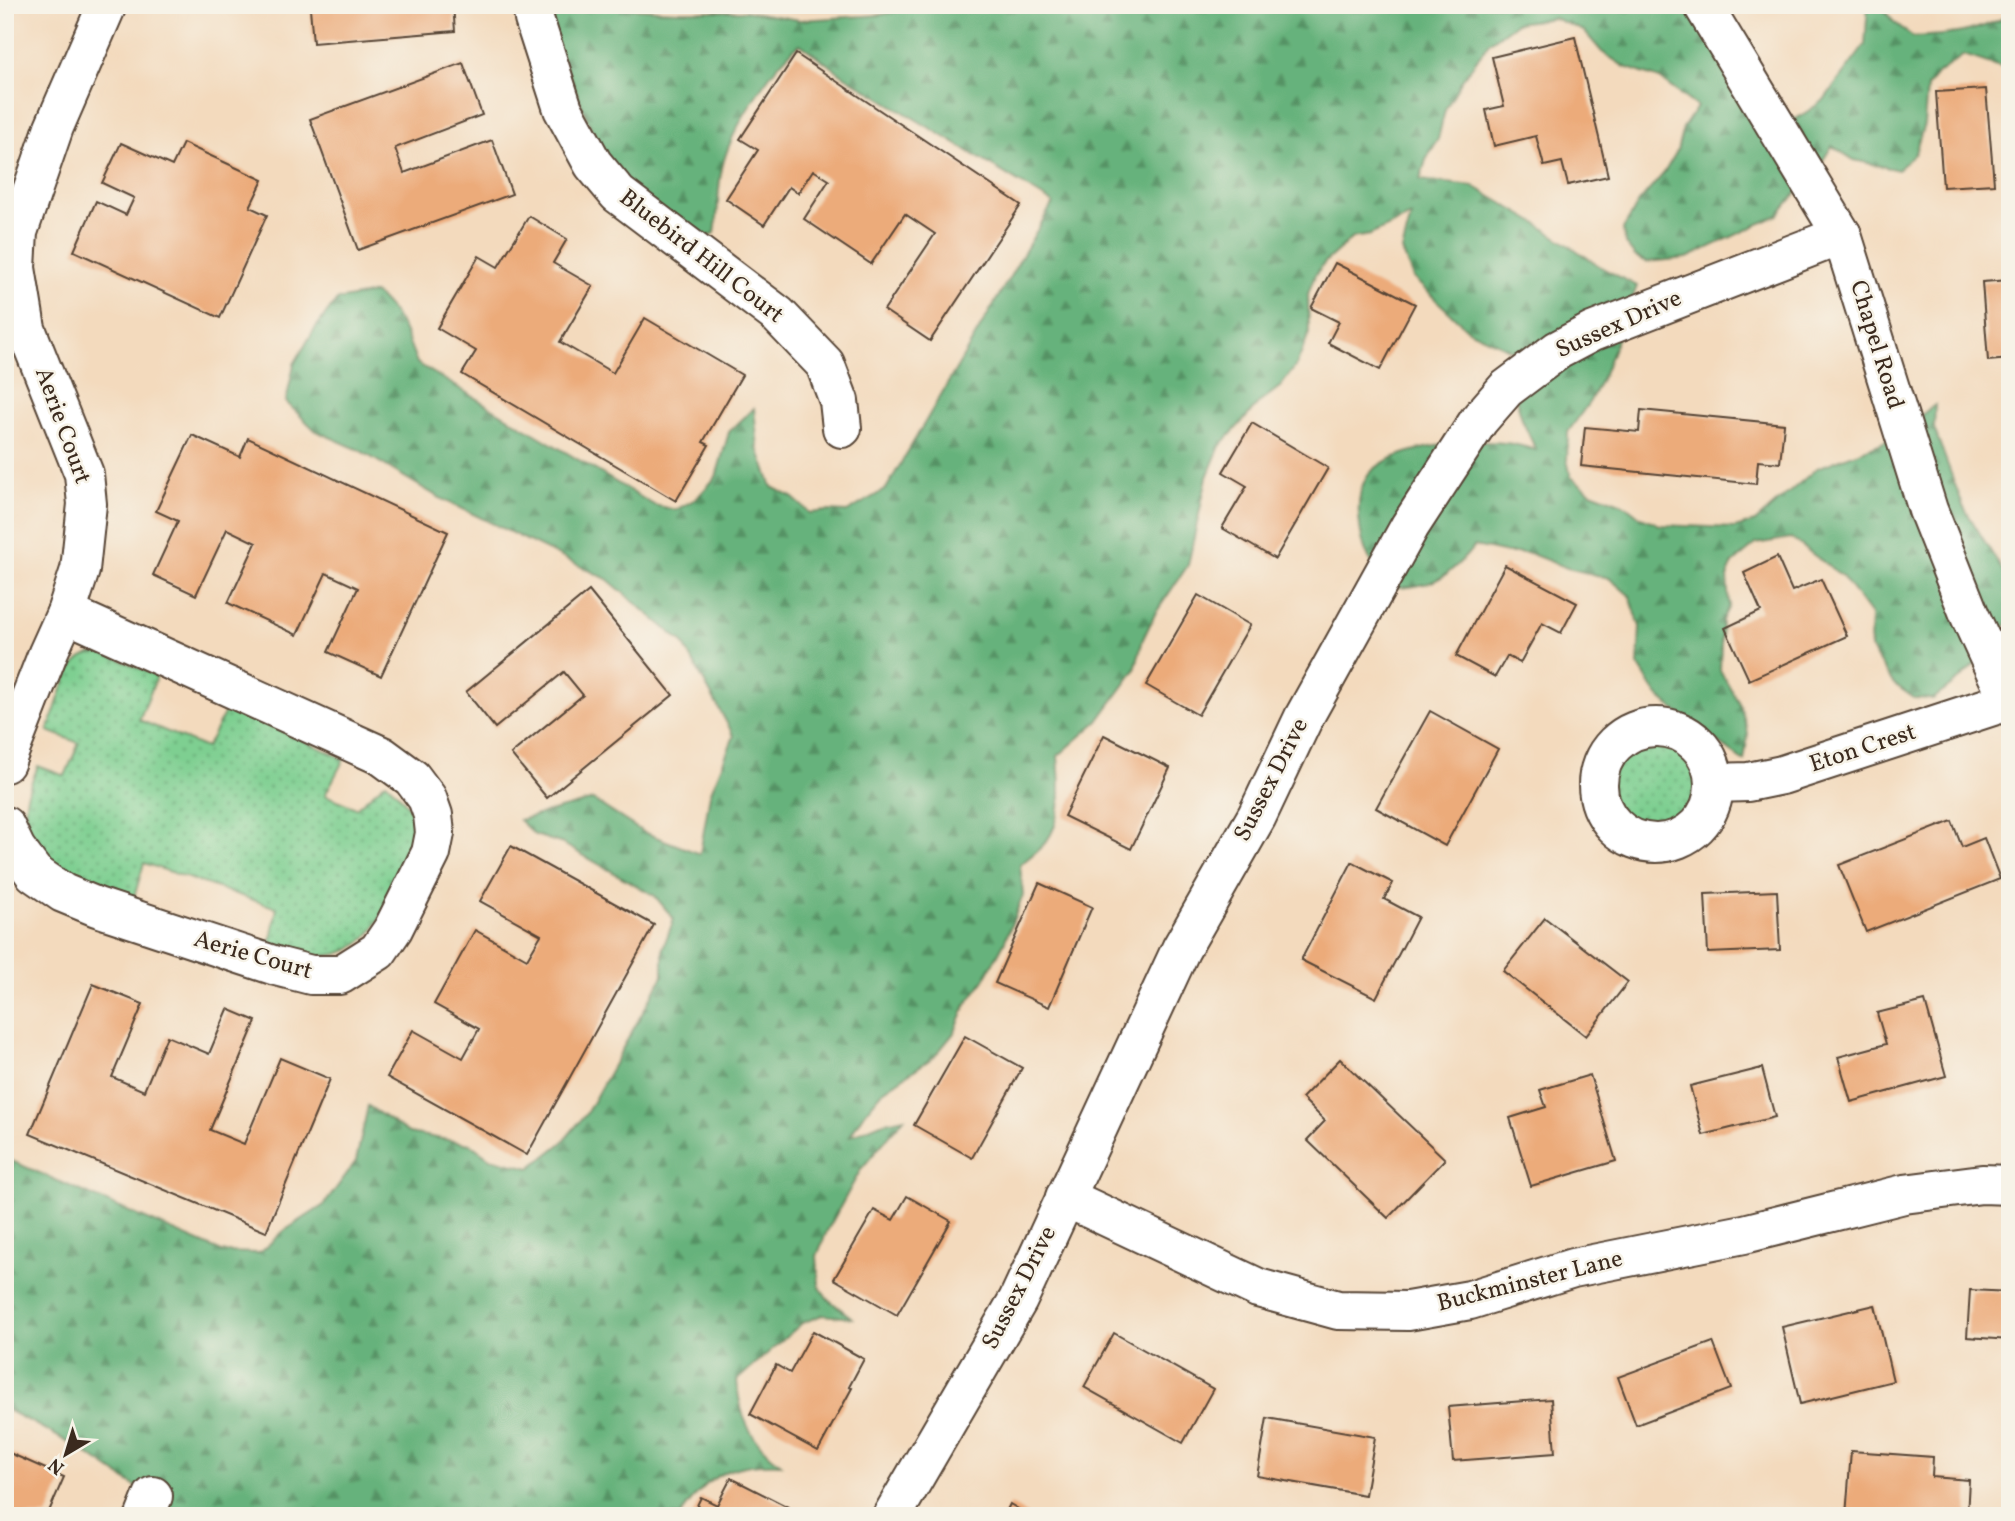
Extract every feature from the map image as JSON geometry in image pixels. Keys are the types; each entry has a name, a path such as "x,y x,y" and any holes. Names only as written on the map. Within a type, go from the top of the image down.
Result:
{"street":[{"name":"Aerie Court","path":"5,763 66,613 80,570 87,504 84,474 26,329 16,268 18,232 54,127 107,5"},
{"name":"Bluebird Hill Court","path":"532,5 563,109 593,163 618,194 778,315 825,364 839,401 842,428"},
{"name":"Chapel Road","path":"1703,5 1842,235 1928,510 1970,617 2009,702"},
{"name":"Sussex Drive","path":"892,1516 1018,1300 1181,949 1257,816 1304,717 1410,526 1479,420 1506,389 1558,350 1580,338 1842,235"},
{"name":"Aerie Court","path":"5,826 16,849 34,873 63,894 276,966 311,975 340,975 378,951 393,929 431,853 435,833 427,798 412,778 382,756 66,613"},
{"name":"Eton Crest","path":"1715,783 1748,782 1782,775 2009,702"},
{"name":"Buckminster Lane","path":"1066,1197 1258,1288 1338,1310 1408,1311 1470,1300 1573,1268 1744,1234 1904,1194 1982,1184 2010,1185"}],"green space":[{"path":"571,5 679,11 746,11 800,20 880,15 925,5 1717,5 1757,114 1796,119 1823,101 1865,45 1868,5 1880,5 1893,21 1913,37 1963,32 2010,15 2010,77 2006,69 1964,55 1938,73 1927,87 1924,124 1915,153 1898,170 1854,160 1832,146 1820,165 1778,215 1687,258 1647,262 1635,256 1625,243 1623,229 1639,202 1664,173 1677,151 1683,128 1697,107 1660,79 1625,67 1602,52 1584,31 1554,18 1516,23 1489,43 1461,81 1445,110 1438,139 1426,160 1420,180 1473,186 1536,223 1604,269 1637,286 1605,371 1590,401 1568,432 1567,460 1571,477 1591,492 1623,504 1639,516 1660,525 1735,528 1755,522 1817,468 1882,443 1935,405 1934,428 1963,506 2007,578 2010,617 2001,638 1960,679 1933,699 1914,698 1893,683 1870,648 1871,615 1842,576 1791,538 1756,544 1733,563 1727,577 1729,606 1722,620 1720,670 1740,705 1748,733 1744,761 1657,695 1638,665 1640,627 1630,596 1609,578 1567,568 1529,553 1507,553 1475,546 1458,565 1442,577 1423,585 1397,588 1374,565 1362,539 1359,502 1365,480 1375,468 1390,459 1429,447 1490,442 1536,450 1516,399 1529,358 1468,330 1413,278 1402,251 1411,216 1370,235 1352,238 1326,261 1315,275 1308,294 1309,333 1297,364 1281,386 1260,402 1220,446 1207,477 1188,565 1155,614 1143,639 1135,670 1098,721 1058,756 1060,801 1056,823 1045,843 1020,865 1023,895 1004,943 984,980 966,1005 954,1033 935,1056 883,1091 862,1116 850,1136 881,1123 904,1118 861,1169 827,1231 817,1256 819,1286 828,1299 852,1318 822,1315 802,1323 737,1380 740,1406 748,1428 762,1447 781,1464 748,1465 722,1474 701,1490 680,1516 188,1516 151,1497 73,1445 5,1409 5,1158 222,1252 259,1253 284,1231 324,1205 356,1161 368,1106 409,1133 470,1144 490,1158 530,1168 562,1143 586,1114 663,976 663,948 674,919 655,896 563,844 535,835 519,820 593,800 643,832 700,854 710,794 734,736 683,643 607,579 440,498 359,450 316,431 286,402 294,364 314,330 337,300 374,293 396,317 417,363 654,505 676,510 696,499 716,477 729,432 754,408 758,448 772,487 792,497 810,513 847,512 886,489 1053,203 843,75 800,44 788,54 764,84 733,136 720,176 715,233 703,239 618,194 549,26 555,17"},
{"path":"99,653 157,676 139,720 206,748 228,706 344,759 325,795 356,808 386,782 396,792 416,823 416,839 390,900 365,938 348,950 328,956 290,951 270,945 277,908 144,863 133,901 77,878 44,856 33,841 26,823 28,793 38,766 65,776 79,743 48,731 64,684 73,667 83,657"},
{"path":"1656,727 1678,731 1697,744 1710,763 1714,785 1710,807 1697,826 1678,839 1656,843 1634,839 1615,826 1602,807 1598,785 1602,763 1615,744 1634,731"}],"building":[{"path":"290,5 453,5 455,31 313,43 310,8 290,9"},
{"path":"1575,37 1608,176 1568,185 1562,162 1544,166 1536,136 1494,146 1486,110 1504,106 1492,57"},
{"path":"796,54 1021,205 930,341 884,310 935,234 905,214 871,264 804,219 829,180 813,170 798,193 789,187 764,225 726,199 758,150 740,139"},
{"path":"463,63 482,115 395,148 404,173 492,140 512,194 358,250 310,119"},
{"path":"1986,89 1994,184 1943,187 1936,92"},
{"path":"121,143 172,166 183,143 263,180 250,207 267,215 220,318 74,251 96,201 126,215 134,198 102,183"},
{"path":"529,216 567,239 553,263 593,286 560,342 613,373 645,318 742,375 703,442 709,445 676,501 462,374 476,351 437,328 479,256 498,267"},
{"path":"1335,263 1415,304 1380,370 1328,343 1339,322 1311,308"},
{"path":"2010,280 2010,359 1988,361 1982,282"},
{"path":"1641,410 1784,424 1780,463 1758,461 1756,484 1581,466 1585,427 1639,432"},
{"path":"1252,423 1328,468 1275,559 1222,528 1247,486 1223,472"},
{"path":"192,435 240,457 248,438 448,532 381,676 328,652 358,588 326,573 297,635 228,603 256,543 227,529 196,595 153,575 178,521 156,511"},
{"path":"1777,557 1792,591 1821,579 1847,636 1749,680 1725,628 1761,611 1744,573"},
{"path":"1505,565 1577,603 1561,633 1542,623 1520,663 1507,656 1495,677 1456,656"},
{"path":"589,591 673,695 547,798 511,754 583,695 564,672 495,728 466,692"},
{"path":"1198,595 1250,625 1198,715 1146,685"},
{"path":"1430,711 1498,749 1445,846 1376,808"},
{"path":"1104,735 1170,768 1131,849 1064,816"},
{"path":"1952,821 1962,847 1984,838 2000,879 1866,932 1839,865"},
{"path":"511,846 654,925 527,1155 387,1077 413,1030 463,1058 479,1029 434,1004 475,930 527,959 541,935 480,901"},
{"path":"1352,862 1393,883 1384,899 1418,917 1376,998 1301,960"},
{"path":"1039,883 1092,907 1049,1007 995,983"},
{"path":"1777,891 1780,950 1708,953 1705,894"},
{"path":"1545,918 1628,982 1586,1036 1503,971"},
{"path":"93,984 143,1004 112,1077 144,1091 167,1036 209,1054 228,1009 256,1021 210,1130 244,1144 280,1058 330,1079 266,1232 30,1134"},
{"path":"1925,1001 1946,1076 1851,1102 1838,1057 1886,1044 1877,1013"},
{"path":"965,1036 1022,1068 972,1158 914,1125"},
{"path":"1340,1059 1445,1159 1388,1218 1307,1140 1325,1121 1302,1098"},
{"path":"1762,1068 1775,1117 1703,1135 1690,1086"},
{"path":"1590,1075 1616,1161 1531,1186 1510,1118 1546,1107 1540,1090"},
{"path":"907,1196 951,1221 897,1315 834,1279 874,1210 893,1220"},
{"path":"1970,1290 2010,1292 2010,1340 1967,1337"},
{"path":"1875,1305 1893,1381 1800,1404 1782,1327"},
{"path":"813,1331 864,1359 849,1387 852,1388 818,1451 750,1414 776,1365 790,1373"},
{"path":"1114,1333 1213,1389 1183,1443 1084,1387"},
{"path":"1713,1342 1731,1389 1636,1425 1618,1377"},
{"path":"1551,1399 1555,1453 1453,1461 1448,1407"},
{"path":"1267,1418 1375,1437 1365,1495 1257,1476"},
{"path":"5,1451 64,1477 47,1516 5,1516"},
{"path":"1851,1451 1933,1457 1932,1477 1969,1480 1967,1516 1846,1516"},
{"path":"731,1478 788,1507 784,1516 692,1516 701,1497 717,1505"},
{"path":"1010,1504 1030,1516 1004,1516"}]}
